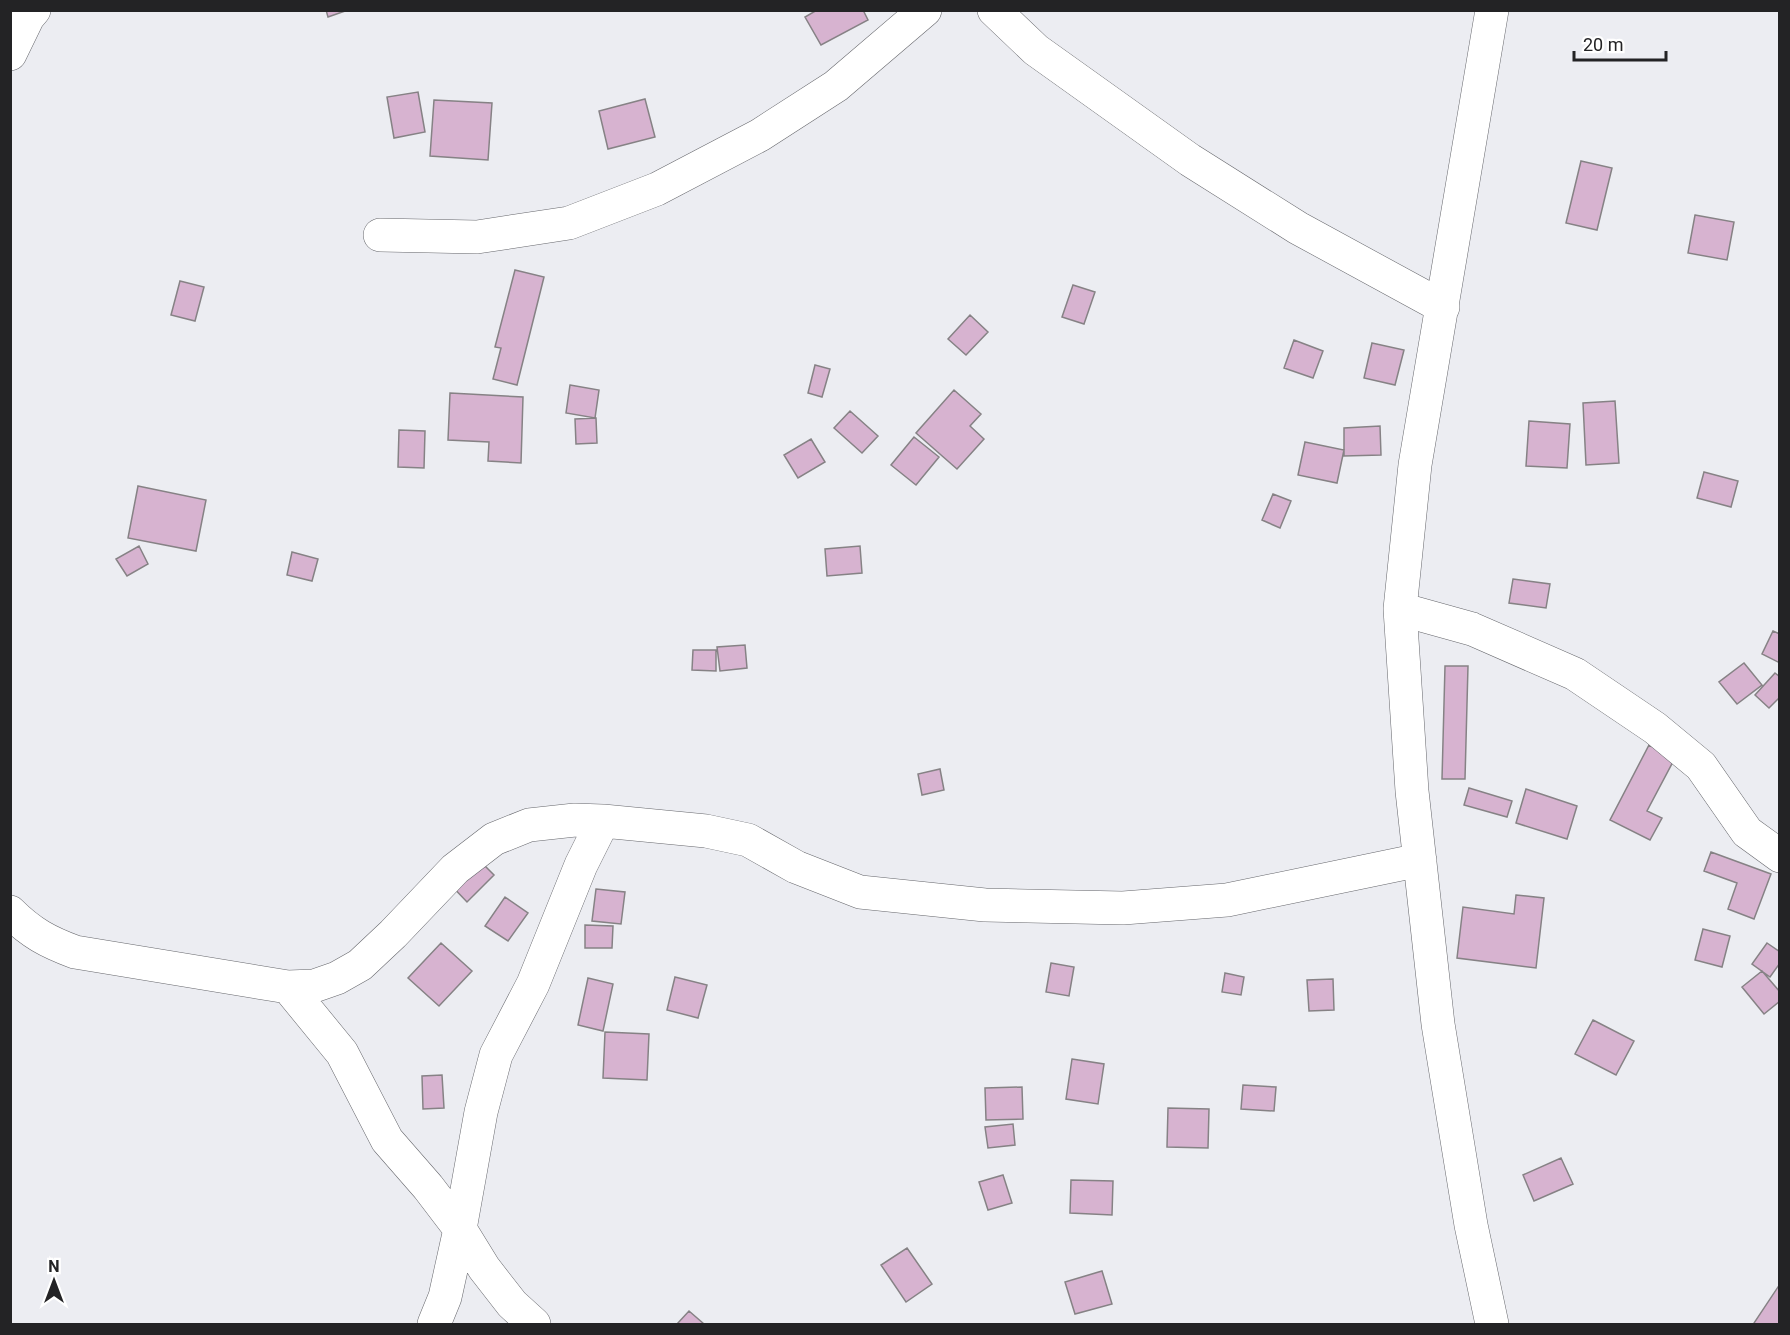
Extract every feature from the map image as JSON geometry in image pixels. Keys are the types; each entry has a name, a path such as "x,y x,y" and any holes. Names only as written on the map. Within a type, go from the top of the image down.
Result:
{"street":[{"path":"10,54 33,10"},
{"path":"380,235 477,237 569,223 657,189 760,135 836,86 925,10"},
{"path":"994,10 1036,50 1190,160 1298,228 1443,307"},
{"path":"1492,10 1415,465 1400,609 1412,790 1440,1036 1471,1225 1492,1324"},
{"path":"1400,609 1472,629 1575,674 1654,728 1701,766 1747,832 1779,856"},
{"path":"10,912 27,929 75,952 288,987 314,986 337,978 360,965 455,869 494,839 529,825 575,820 706,831 748,840 796,867 860,892 985,905 1123,908 1227,900 1420,860"},
{"path":"434,1324 445,1297 481,1112 496,1055 533,984 581,865 603,821"},
{"path":"288,987 342,1053 387,1140 428,1187 512,1304 534,1324"}],"building":[{"path":"326,10 348,10 328,17"},
{"path":"817,10 863,10 868,20 821,45 805,17"},
{"path":"418,92 425,132 394,138 387,97"},
{"path":"645,99 655,137 608,149 599,111"},
{"path":"434,100 492,103 488,160 430,156"},
{"path":"1581,161 1612,168 1597,230 1566,223"},
{"path":"1695,215 1734,222 1727,260 1688,253"},
{"path":"515,270 544,277 517,385 493,379 501,348 495,347"},
{"path":"180,281 204,287 195,321 171,315"},
{"path":"1073,285 1095,292 1084,324 1062,317"},
{"path":"970,315 988,332 966,355 948,339"},
{"path":"1294,340 1323,351 1313,378 1284,368"},
{"path":"1372,343 1404,350 1395,385 1364,378"},
{"path":"815,365 830,369 822,397 808,393"},
{"path":"570,385 599,390 595,418 566,413"},
{"path":"954,390 981,414 970,426 984,439 957,469 916,433"},
{"path":"450,393 523,397 521,463 488,461 489,442 448,440"},
{"path":"1615,401 1619,463 1586,465 1583,403"},
{"path":"850,411 878,436 862,453 834,428"},
{"path":"596,418 597,443 576,444 575,419"},
{"path":"1529,421 1570,424 1567,468 1526,466"},
{"path":"1380,426 1381,455 1344,456 1344,428"},
{"path":"399,430 425,431 424,468 398,467"},
{"path":"914,437 939,457 916,485 891,465"},
{"path":"811,439 825,462 798,478 784,455"},
{"path":"1305,442 1344,450 1337,483 1298,475"},
{"path":"1704,472 1738,481 1731,507 1697,498"},
{"path":"138,486 206,500 196,551 128,538"},
{"path":"1273,494 1291,501 1280,528 1262,520"},
{"path":"139,546 148,564 127,576 116,559"},
{"path":"860,546 862,573 827,576 825,549"},
{"path":"292,552 318,559 312,581 287,575"},
{"path":"1513,579 1550,584 1546,608 1509,603"},
{"path":"1773,631 1780,634 1780,663 1762,654"},
{"path":"745,645 747,668 720,671 717,647"},
{"path":"693,650 716,650 716,671 692,670"},
{"path":"1744,663 1762,685 1737,704 1719,682"},
{"path":"1445,666 1468,666 1465,779 1442,779"},
{"path":"1775,673 1780,677 1780,697 1769,708 1755,695"},
{"path":"1649,745 1675,758 1647,811 1662,818 1650,840 1610,820"},
{"path":"940,769 944,790 922,795 918,774"},
{"path":"1469,788 1512,801 1507,817 1464,805"},
{"path":"1526,789 1577,806 1567,839 1516,823"},
{"path":"1711,852 1771,874 1754,919 1728,909 1737,883 1704,871"},
{"path":"475,856 494,875 467,902 448,882"},
{"path":"596,889 625,892 621,924 592,921"},
{"path":"1516,895 1544,898 1536,968 1457,958 1463,907 1514,914"},
{"path":"505,897 528,913 508,941 485,926"},
{"path":"585,925 613,926 612,948 585,948"},
{"path":"1703,929 1730,936 1722,967 1695,960"},
{"path":"441,943 472,971 439,1006 408,978"},
{"path":"1767,943 1780,952 1780,963 1770,977 1752,964"},
{"path":"1051,963 1074,967 1069,996 1046,992"},
{"path":"1762,971 1780,992 1780,1001 1764,1014 1742,987"},
{"path":"1225,973 1244,977 1241,995 1222,992"},
{"path":"675,977 707,985 698,1018 667,1010"},
{"path":"588,978 613,984 603,1031 578,1025"},
{"path":"1333,979 1334,1010 1309,1011 1307,980"},
{"path":"1593,1020 1634,1041 1616,1075 1575,1054"},
{"path":"605,1032 649,1034 647,1080 603,1078"},
{"path":"1072,1059 1104,1064 1098,1104 1066,1099"},
{"path":"442,1075 444,1108 423,1109 422,1076"},
{"path":"1243,1085 1276,1087 1274,1111 1241,1109"},
{"path":"1022,1087 1023,1119 986,1120 985,1088"},
{"path":"1168,1108 1209,1109 1208,1148 1167,1147"},
{"path":"1013,1124 1015,1145 988,1148 985,1127"},
{"path":"1561,1158 1573,1184 1534,1201 1523,1175"},
{"path":"1003,1175 1012,1203 988,1210 979,1182"},
{"path":"1071,1180 1113,1181 1112,1215 1070,1213"},
{"path":"907,1248 932,1284 906,1302 881,1265"},
{"path":"1102,1271 1112,1304 1075,1314 1065,1282"},
{"path":"1780,1284 1780,1324 1754,1323"},
{"path":"689,1311 704,1324 677,1324"}]}
